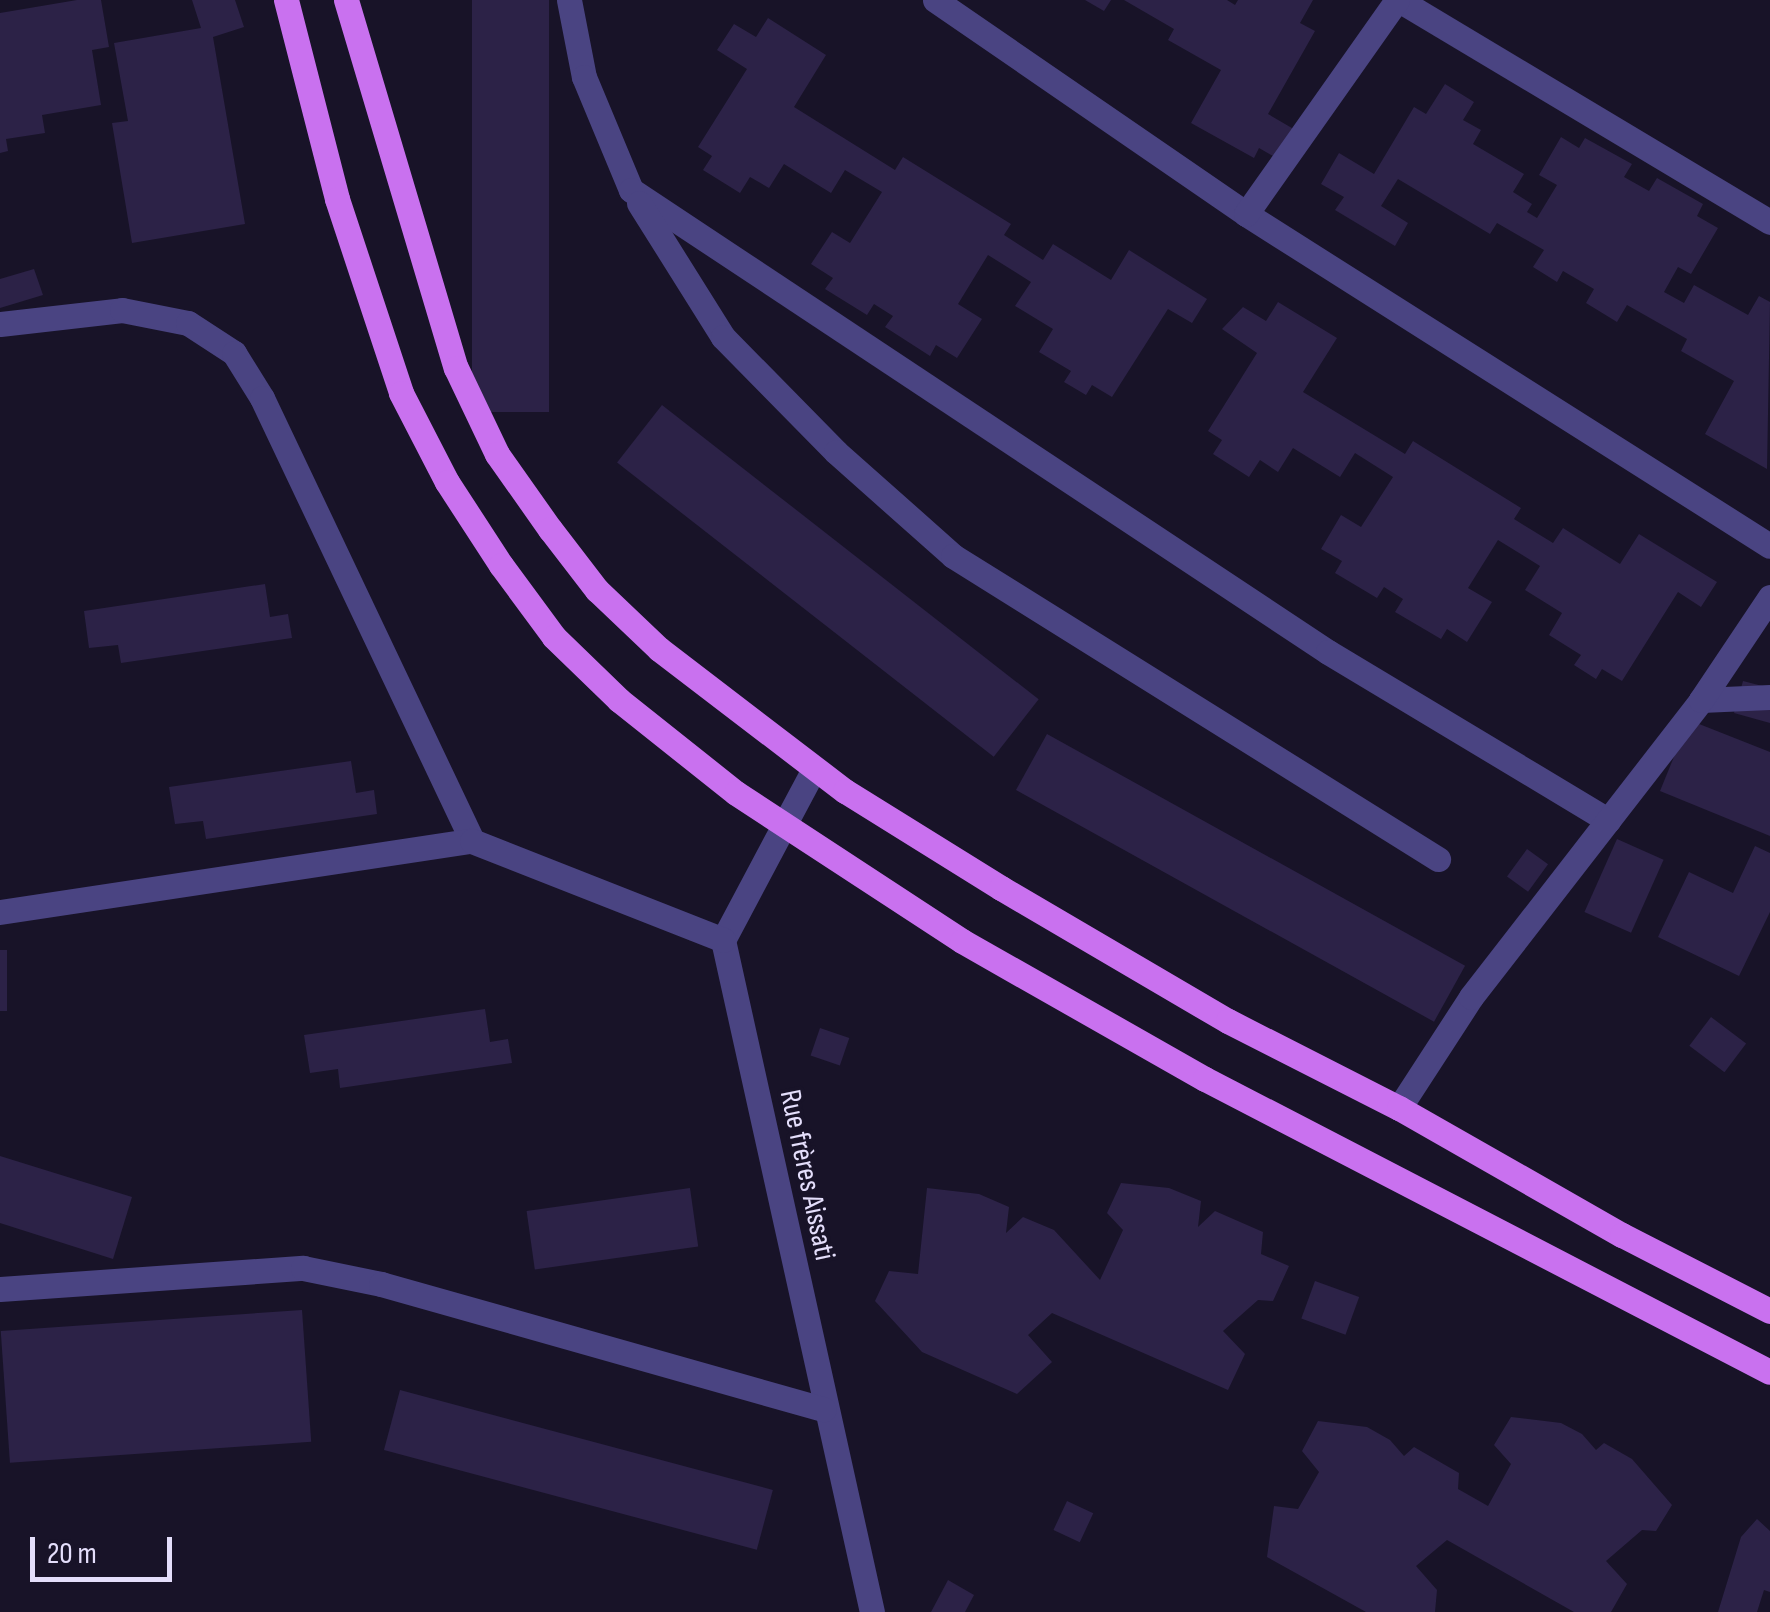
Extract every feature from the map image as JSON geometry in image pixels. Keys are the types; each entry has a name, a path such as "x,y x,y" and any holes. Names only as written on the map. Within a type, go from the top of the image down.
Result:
{"main road":[{"path":"286,0 337,199 395,375 446,482 554,637 619,700 736,793 962,941 1205,1078 1770,1372"},
{"path":"346,0 456,368 498,454 597,590 659,649 814,769 1001,888 1212,1011 1399,1108 1622,1235 1770,1312"}],"street":[{"path":"569,0 584,77 630,190 723,338 836,452 953,556 1438,859"},
{"path":"936,0 1246,214 1770,546"},
{"path":"1246,214 1398,0 1770,222"},
{"path":"630,190 1328,652 1608,820"},
{"path":"0,324 122,310 188,323 234,353 262,398 472,841"},
{"path":"1399,1108 1472,998 1701,700 1770,597"},
{"path":"1701,700 1770,697"},
{"path":"0,912 472,841 723,940 814,769"},
{"name":"Rue frères Aissati","path":"723,940 872,1612"},
{"path":"0,1289 303,1268 381,1284 824,1409"}],"building":[{"path":"77,0 101,0 109,47 92,50 101,105 42,115 45,133 6,139 8,151 0,153 0,13"},
{"path":"192,0 235,0 244,27 213,37 245,224 132,243 112,123 128,121 114,43 201,28"},
{"path":"472,0 549,0 549,412 472,412"},
{"path":"1085,0 1111,0 1104,11"},
{"path":"1124,0 1227,0 1235,5 1238,0 1313,0 1300,23 1315,31 1268,114 1297,131 1280,160 1259,148 1254,158 1191,123 1221,70 1168,40 1174,29"},
{"path":"768,18 826,55 794,107 895,170 903,157 1011,224 1004,235 1043,260 1053,244 1111,280 1129,250 1207,299 1192,323 1168,309 1112,397 1092,385 1086,395 1064,382 1071,371 1039,352 1053,329 1015,306 1031,282 988,255 958,304 982,319 957,358 936,345 930,356 885,327 893,316 874,304 867,315 825,289 833,278 811,264 832,232 850,243 882,192 845,170 831,193 784,164 769,188 750,177 740,193 703,170 712,156 698,147 747,69 717,50 734,24 756,37"},
{"path":"1445,84 1474,102 1463,120 1481,130 1473,144 1524,174 1513,192 1532,204 1527,212 1537,218 1557,185 1539,175 1561,137 1579,148 1585,138 1632,164 1624,177 1649,191 1657,178 1703,204 1697,216 1718,228 1691,274 1678,267 1664,292 1684,303 1694,285 1748,315 1759,296 1770,302 1767,469 1705,434 1734,381 1681,351 1687,339 1627,305 1617,322 1586,303 1594,289 1563,271 1557,282 1533,267 1544,250 1497,223 1490,234 1398,179 1381,206 1408,223 1395,246 1335,210 1344,197 1321,184 1339,153 1374,174 1414,107 1426,114"},
{"path":"34,269 43,295 0,308 0,279"},
{"path":"1278,302 1337,338 1303,392 1405,454 1413,441 1521,508 1514,519 1553,543 1563,528 1620,564 1639,534 1717,582 1701,607 1678,592 1622,681 1602,669 1596,679 1574,665 1581,655 1549,635 1562,613 1525,590 1540,566 1498,540 1468,588 1492,602 1467,642 1447,629 1441,639 1395,612 1403,599 1384,587 1377,598 1335,573 1342,561 1321,549 1341,515 1361,527 1393,477 1355,453 1340,477 1293,448 1278,472 1260,460 1249,477 1213,454 1222,440 1208,431 1257,353 1222,329 1243,307 1266,321"},
{"path":"662,405 1039,699 994,757 617,463"},
{"path":"265,584 270,617 288,614 292,638 121,663 118,645 89,648 84,611"},
{"path":"1743,681 1770,688 1770,723 1734,713"},
{"path":"1689,720 1770,752 1770,836 1660,791"},
{"path":"1047,734 1465,966 1434,1022 1016,790"},
{"path":"351,761 356,793 374,790 377,814 206,839 203,821 175,824 169,787"},
{"path":"1617,839 1664,860 1631,933 1584,912"},
{"path":"1755,846 1770,853 1770,912 1739,976 1658,937 1689,872 1733,893"},
{"path":"1527,849 1548,864 1528,892 1507,877"},
{"path":"0,950 7,950 7,1011 0,1011"},
{"path":"485,1009 490,1042 508,1039 512,1063 340,1088 338,1069 310,1073 304,1035"},
{"path":"1711,1017 1746,1043 1724,1072 1689,1046"},
{"path":"820,1028 849,1038 840,1066 811,1055"},
{"path":"0,1156 132,1197 113,1259 0,1223"},
{"path":"1121,1183 1169,1188 1201,1201 1198,1227 1215,1211 1263,1232 1261,1254 1289,1266 1273,1301 1258,1300 1223,1331 1245,1354 1228,1390 1052,1313 1028,1335 1052,1362 1017,1394 922,1352 875,1301 889,1271 918,1274 927,1188 979,1194 1009,1207 1006,1233 1023,1217 1054,1230 1100,1280 1123,1230 1107,1213"},
{"path":"690,1188 698,1246 535,1269 527,1211"},
{"path":"1315,1281 1359,1297 1345,1335 1301,1319"},
{"path":"302,1310 311,1442 10,1463 1,1331"},
{"path":"400,1390 773,1490 757,1550 384,1450"},
{"path":"1511,1417 1561,1423 1582,1434 1596,1450 1604,1443 1632,1459 1672,1505 1656,1531 1642,1530 1606,1561 1627,1584 1611,1612 1574,1612 1447,1540 1416,1566 1437,1590 1435,1612 1366,1612 1267,1557 1274,1506 1298,1509 1319,1472 1302,1451 1318,1421 1367,1427 1390,1440 1404,1456 1414,1447 1459,1473 1458,1489 1488,1506 1511,1464 1494,1445"},
{"path":"1067,1501 1093,1513 1080,1542 1053,1530"},
{"path":"1757,1519 1770,1531 1770,1592 1764,1590 1757,1612 1718,1612 1741,1537"},
{"path":"948,1580 974,1595 965,1612 931,1612"}]}
